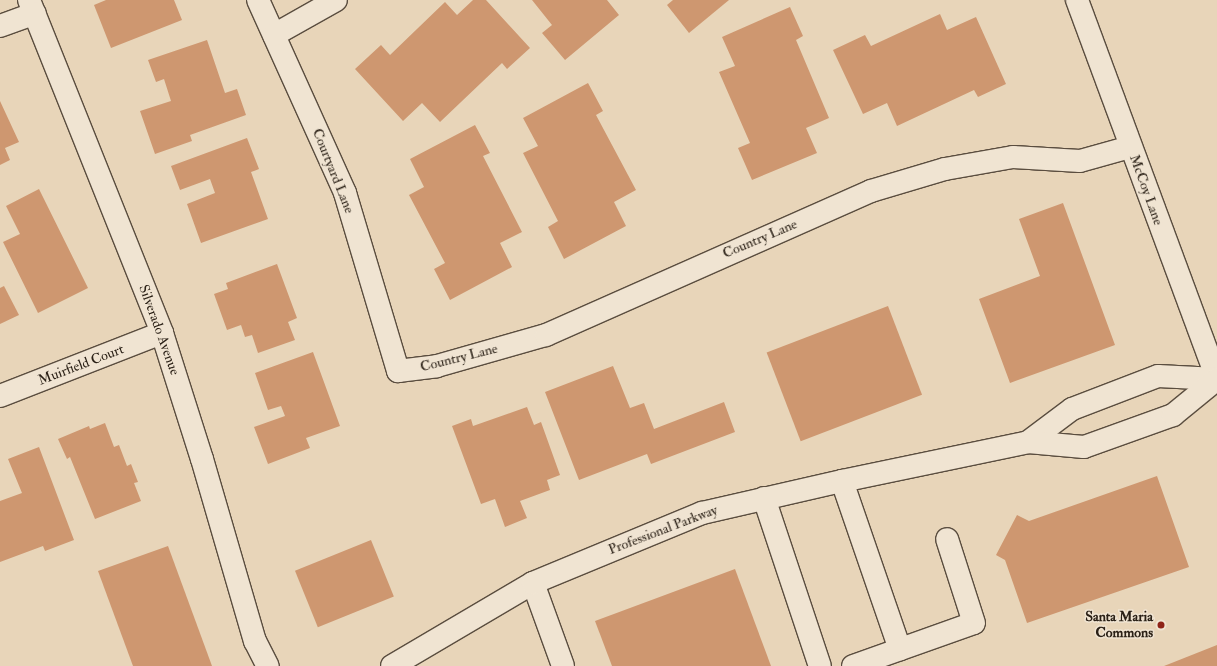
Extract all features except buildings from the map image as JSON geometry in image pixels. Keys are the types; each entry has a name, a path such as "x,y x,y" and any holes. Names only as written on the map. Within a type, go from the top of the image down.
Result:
{"street":[{"name":"Courtyard Lane","path":"258,0 345,193 398,371"},
{"path":"274,35 336,0"},
{"name":"McCoy Lane","path":"1077,0 1130,147 1217,379"},
{"path":"0,26 32,6"},
{"name":"Silverado Avenue","path":"32,6 162,333 202,459 255,641 268,666"},
{"name":"Country Lane","path":"398,371 437,366 546,335 871,191 944,169 1012,157 1080,161 1130,147"},
{"name":"Muirfield Court","path":"0,396 162,333"},
{"name":"Professional Parkway","path":"1028,442 1072,409 1158,376 1217,379"},
{"name":"Professional Parkway","path":"392,666 533,583 702,513 842,481 1028,442 1084,447 1173,415 1217,379"},
{"path":"842,481 900,649"},
{"path":"764,498 820,666"},
{"path":"853,666 974,623 947,539"},
{"path":"533,583 563,666"}],"place":[{"name":"Santa Maria Commons","path":"1161,625"}]}
